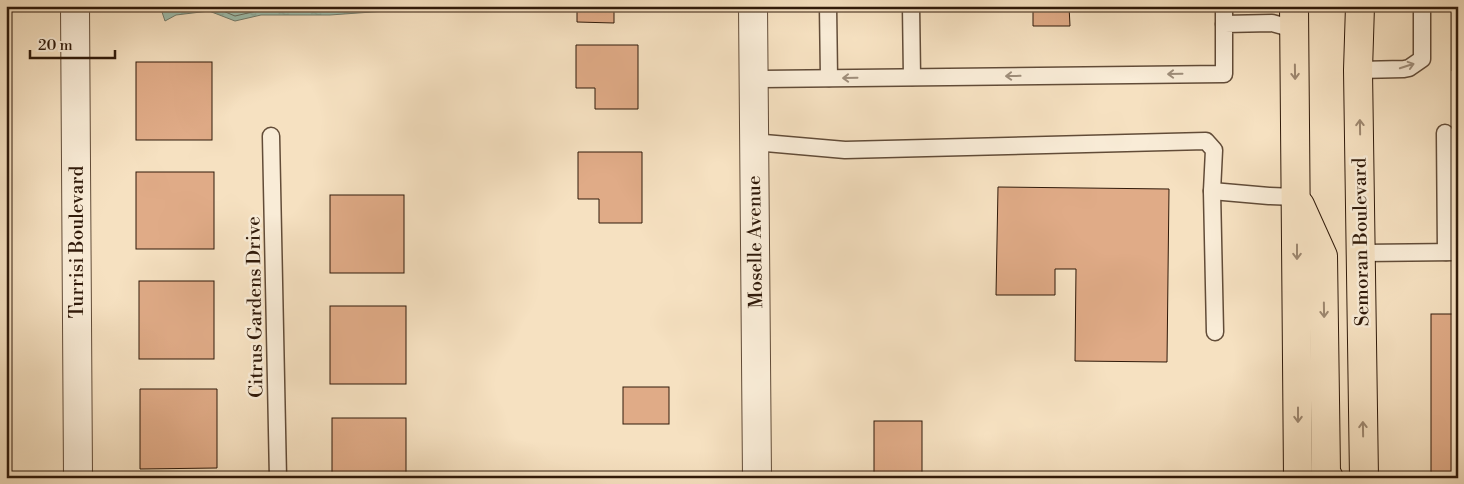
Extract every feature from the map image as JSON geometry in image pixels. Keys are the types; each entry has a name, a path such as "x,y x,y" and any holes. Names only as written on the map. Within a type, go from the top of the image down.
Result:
{"main road":[{"name":"Semoran Boulevard","path":"1360,6 1358,70 1364,478"},
{"path":"1294,18 1298,478"},
{"path":"1296,197 1323,256 1326,472 1330,478"}],"street":[{"name":"Turrisi Boulevard","path":"75,6 78,478"},
{"name":"Moselle Avenue","path":"753,6 757,478"}],"lane":[{"path":"828,6 829,78"},
{"path":"911,6 912,77"},
{"path":"754,79 1224,74 1224,6"},
{"path":"1358,70 1404,69 1422,59 1422,6"},
{"path":"1224,24 1272,23 1294,18"},
{"path":"1362,253 1452,252 1445,133"},
{"name":"Citrus Gardens Drive","path":"271,136 278,478"},
{"path":"754,142 845,150 1206,141 1214,150 1212,191 1214,332"},
{"path":"1212,191 1296,197"}],"water":[{"path":"160,6 402,6 400,10 330,15 261,15 235,21 209,11 176,15 165,21"}],"building":[{"path":"577,6 614,6 614,23 577,22"},
{"path":"1033,6 1069,6 1070,26 1033,26"},
{"path":"1452,6 1458,6 1458,70 1452,71"},
{"path":"576,45 638,45 638,109 595,109 595,88 576,88"},
{"path":"136,62 212,62 212,140 136,140"},
{"path":"578,152 642,152 642,223 599,223 599,199 578,199"},
{"path":"136,172 214,172 214,249 136,249"},
{"path":"998,187 1169,189 1167,362 1075,361 1076,269 1055,269 1055,295 996,295"},
{"path":"330,195 404,195 404,273 330,273"},
{"path":"139,281 214,281 214,359 139,359"},
{"path":"330,306 406,306 406,384 330,384"},
{"path":"1431,314 1458,314 1458,478 1431,478"},
{"path":"623,387 669,387 669,424 623,424"},
{"path":"140,389 217,389 217,468 140,469"},
{"path":"332,418 406,418 406,478 332,478"},
{"path":"874,421 922,421 922,475 874,475"}]}
